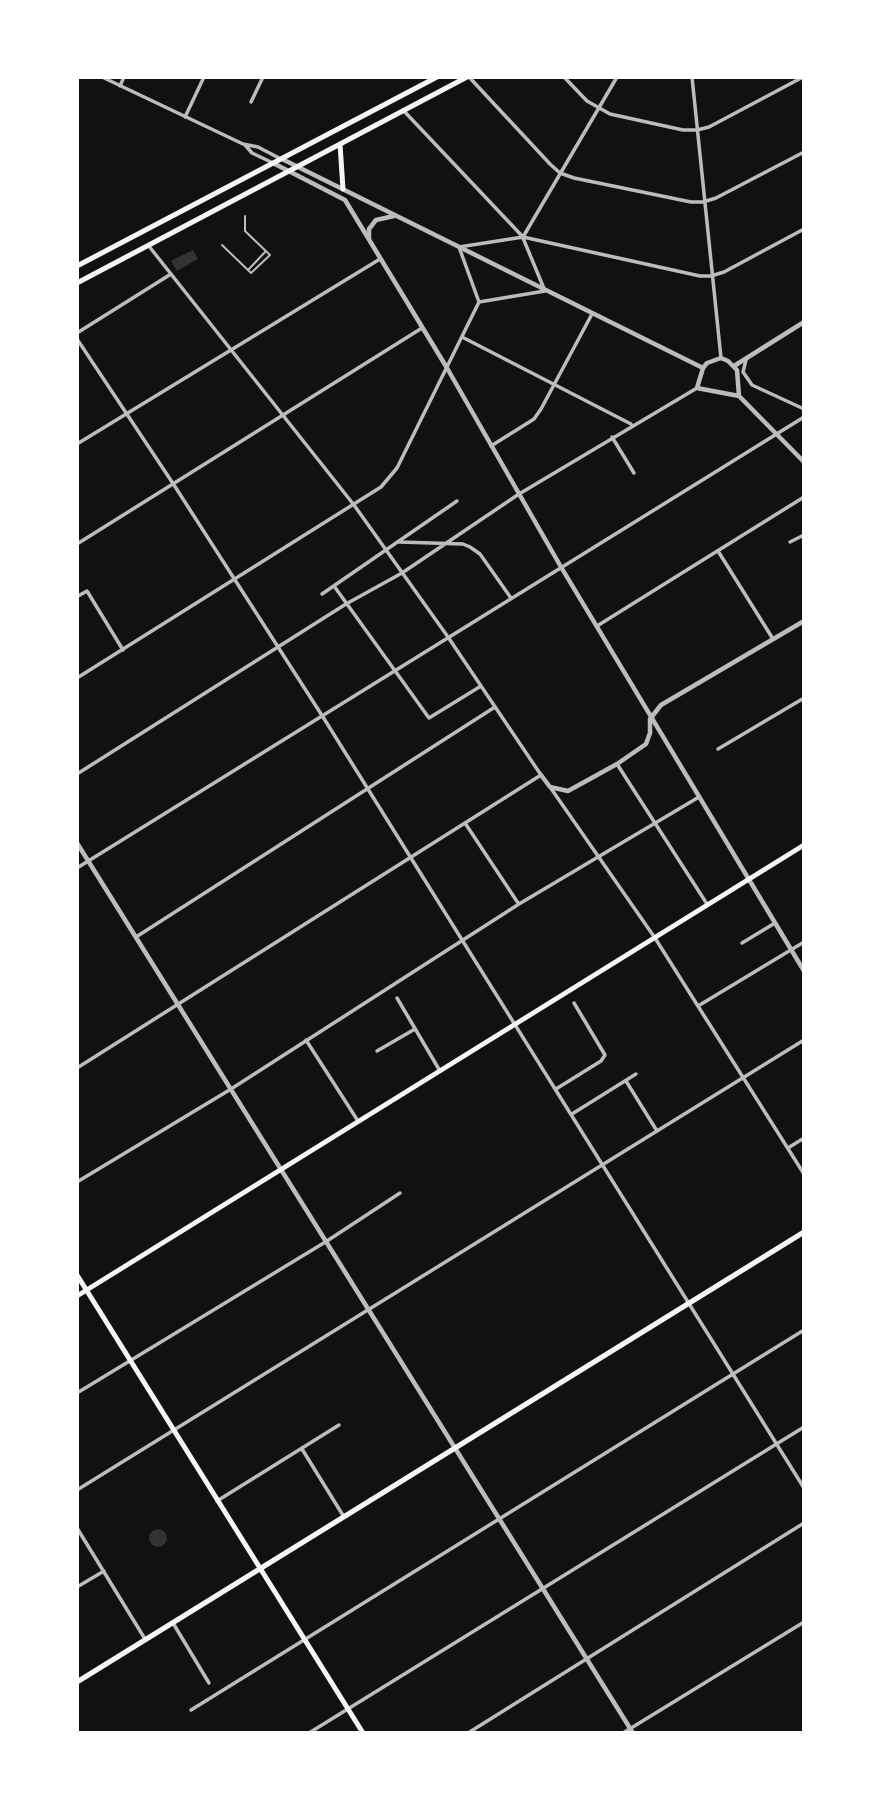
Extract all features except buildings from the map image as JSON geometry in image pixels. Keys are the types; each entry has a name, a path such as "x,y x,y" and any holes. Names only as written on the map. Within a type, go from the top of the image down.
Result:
{"main road":[{"path":"77,266 437,77"},
{"path":"77,283 468,77"},
{"path":"340,144 343,189"},
{"path":"77,1296 804,845"},
{"path":"77,1682 804,1232"},
{"path":"77,1275 363,1733"}],"street":[{"path":"102,77 243,144 258,147 702,368"},
{"path":"120,86 124,77"},
{"path":"186,117 204,77"},
{"path":"251,102 263,77"},
{"path":"468,77 561,173 574,178 678,200 703,202 804,152"},
{"path":"564,77 587,101 610,114 683,130 709,127 803,77"},
{"path":"523,237 617,77"},
{"path":"692,77 710,276 721,358"},
{"path":"403,110 523,237 545,291"},
{"path":"243,144 253,153 345,200 447,368 561,567 804,971"},
{"path":"370,242 369,229 372,224 381,217 394,216"},
{"path":"459,247 523,237 710,276 724,272 804,229"},
{"path":"148,245 232,348 387,551 655,938 804,1174"},
{"path":"77,678 381,487 397,468 479,302 459,247"},
{"path":"77,443 380,259"},
{"path":"77,333 172,274"},
{"path":"479,302 545,291"},
{"path":"491,446 534,419 593,314"},
{"path":"734,366 804,321"},
{"path":"77,544 422,328"},
{"path":"462,337 632,425"},
{"path":"77,339 323,717 804,1488"},
{"path":"696,388 702,368 713,359 721,358 734,366 738,375 739,396"},
{"path":"746,358 743,372 752,385 804,410"},
{"path":"77,774 346,604 402,573 519,494 696,388 739,396 804,462"},
{"path":"77,869 804,417"},
{"path":"612,437 634,473"},
{"path":"597,626 804,497"},
{"path":"322,594 457,501"},
{"path":"790,542 804,535"},
{"path":"399,542 467,545 475,550 511,598"},
{"path":"718,551 773,639"},
{"path":"334,586 429,718 481,686"},
{"path":"78,596 86,590 123,650"},
{"path":"560,800 565,792 617,764 646,744 652,715 661,705 804,621"},
{"path":"718,748 804,698"},
{"path":"136,937 495,707"},
{"path":"617,764 708,906"},
{"path":"77,1068 541,775"},
{"path":"550,787 565,792"},
{"path":"77,1182 232,1089 519,904 699,797"},
{"path":"465,823 519,904"},
{"path":"77,843 632,1731"},
{"path":"742,943 775,923"},
{"path":"698,1006 804,942"},
{"path":"397,998 440,1071"},
{"path":"556,1089 601,1061 605,1055 574,1003"},
{"path":"377,1051 415,1029"},
{"path":"306,1040 359,1123"},
{"path":"77,1490 804,1040"},
{"path":"572,1114 636,1074"},
{"path":"626,1081 657,1131"},
{"path":"788,1149 804,1138"},
{"path":"77,1393 327,1241 400,1193"},
{"path":"191,1710 804,1330"},
{"path":"217,1501 339,1426"},
{"path":"309,1733 804,1427"},
{"path":"302,1449 344,1517"},
{"path":"468,1733 804,1523"},
{"path":"77,1528 145,1640"},
{"path":"77,1587 104,1571"},
{"path":"623,1733 632,1731 804,1622"},
{"path":"173,1623 209,1683"}],"lane":[{"path":"222,245 251,273 270,255 245,231 245,216"}],"shaded area":[{"path":"193,250 198,259 177,271 171,261"},
{"path":"158,1529 164,1532 167,1538 164,1544 158,1547 152,1544 149,1538 152,1532"}]}
